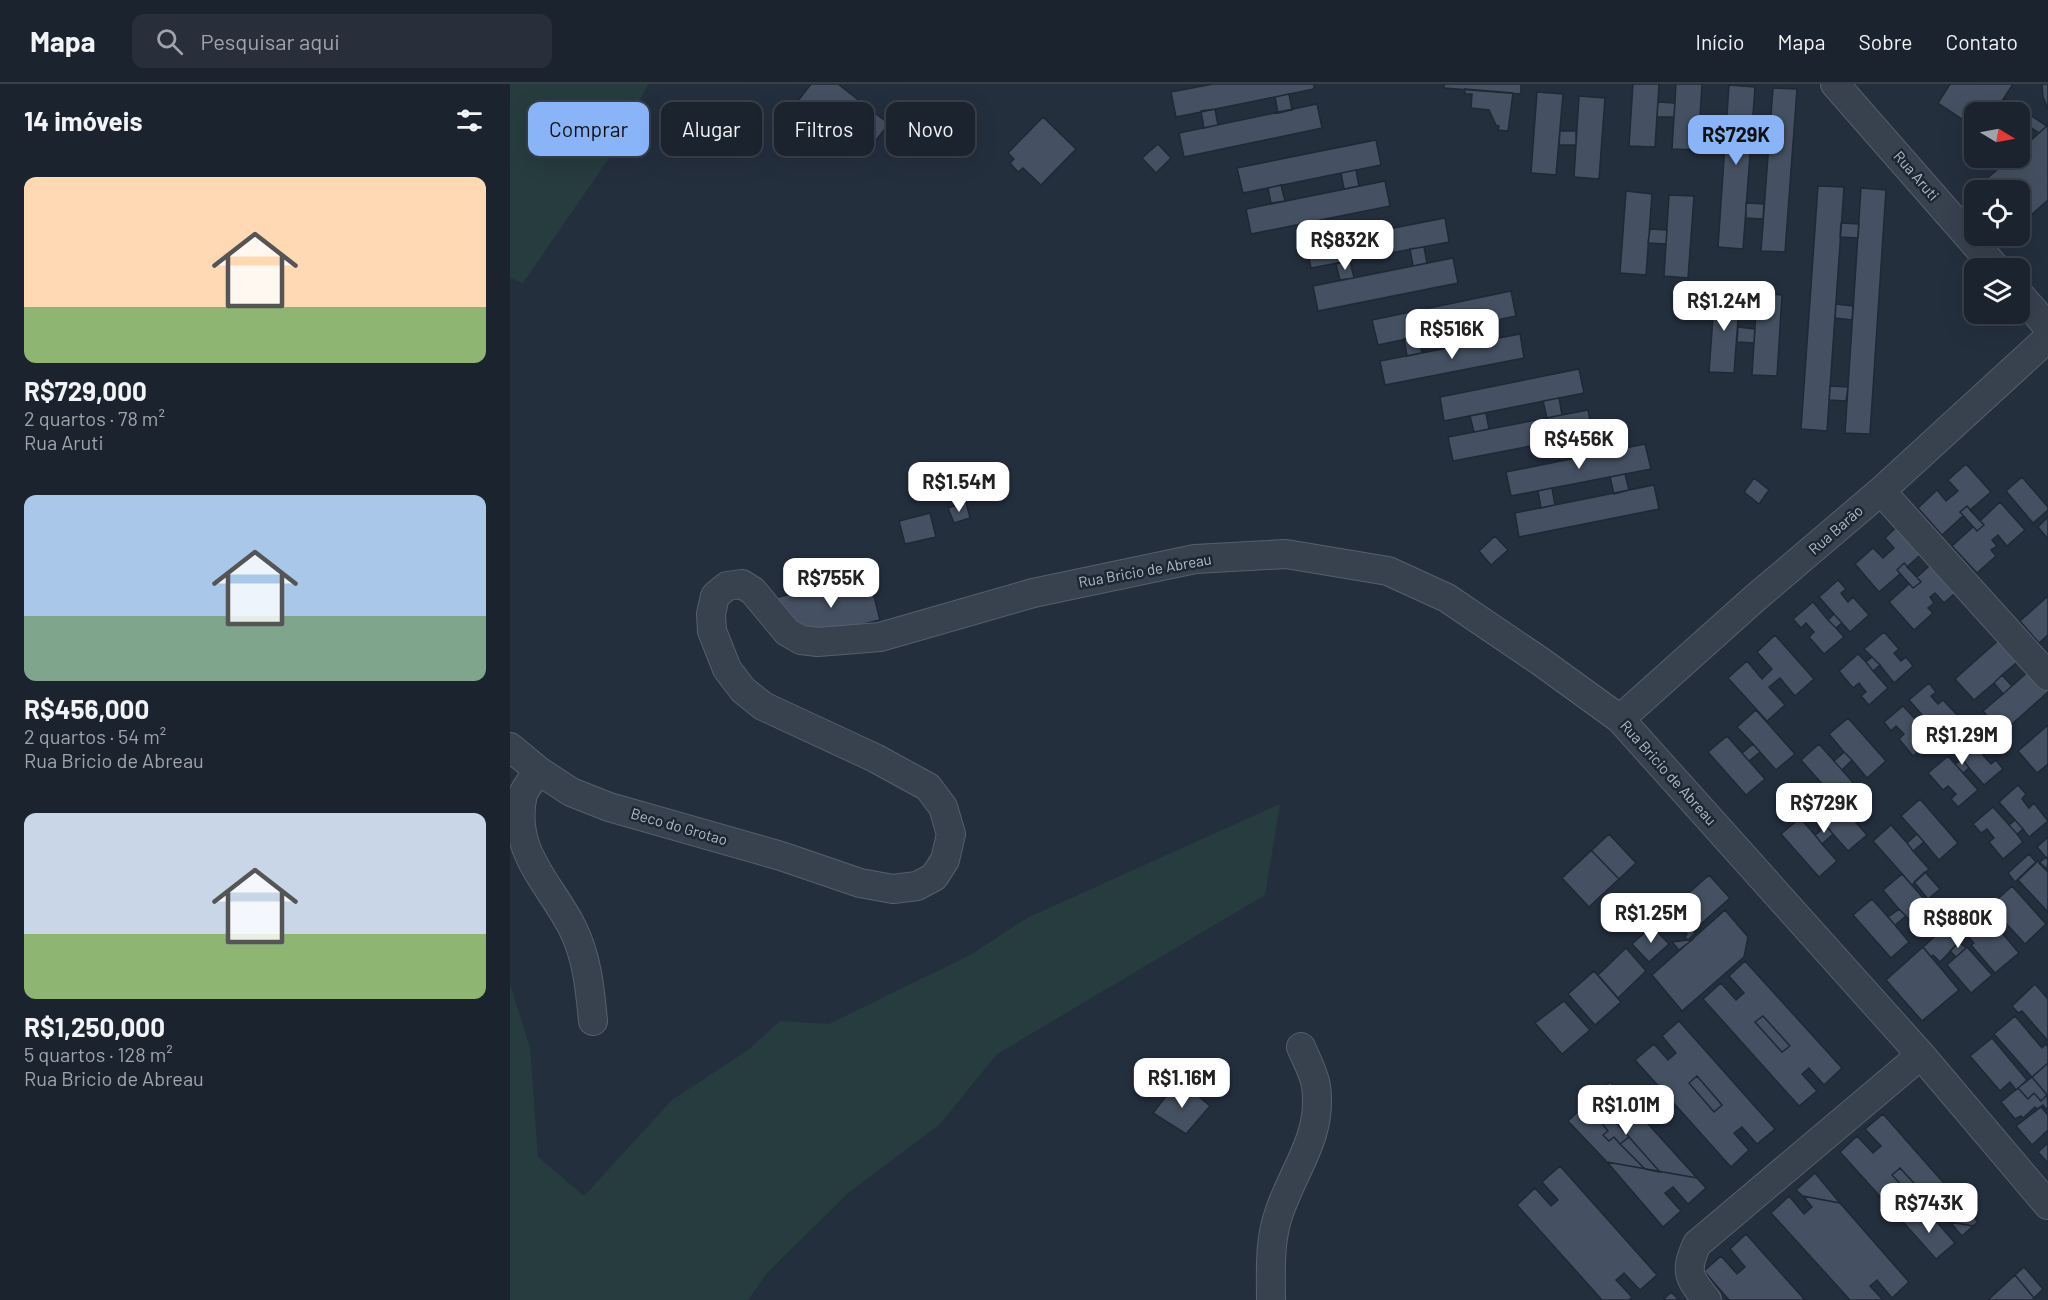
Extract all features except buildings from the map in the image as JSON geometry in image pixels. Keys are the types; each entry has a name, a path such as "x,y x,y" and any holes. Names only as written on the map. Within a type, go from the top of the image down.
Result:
{"street":[{"name":"Rua Aruti","path":"1835,84 1987,258"},
{"path":"2030,307 2048,327"},
{"name":"Rua Barão","path":"1620,719 1754,599 1881,491 2048,338"},
{"path":"1881,491 2048,676"},
{"name":"Rua Bricio de Abreau","path":"860,883 893,889 917,886 934,877 945,860 951,834 943,807 927,787 875,758 763,706 743,690 727,669 712,630 711,614 715,596 727,586 742,584 753,591 787,632 801,640 835,641 880,637 1033,593 1195,559 1286,554 1388,571 1447,598 1620,719 1921,1055 2048,1205"},
{"name":"Beco do Grotao","path":"510,747 538,771 571,792 609,807 781,856 860,883"},
{"path":"538,771 523,793 514,817 514,832 525,862 572,927 582,951 590,988 593,1021"},
{"path":"1271,1300 1270,1248 1279,1213 1303,1161 1318,1117 1316,1083 1301,1047"},
{"path":"1707,1300 1691,1280 1689,1260 1697,1244 1921,1055"}],"green space":[{"path":"510,84 648,84 639,102 528,102 528,156 610,156 523,283 510,278"},
{"path":"1280,804 1265,895 997,1054 940,1124 848,1193 767,1273 748,1300 510,1300 510,984 530,1048 538,1157 584,1196 672,1100 748,1050 780,1021 829,1024 970,955 1029,917"}]}
